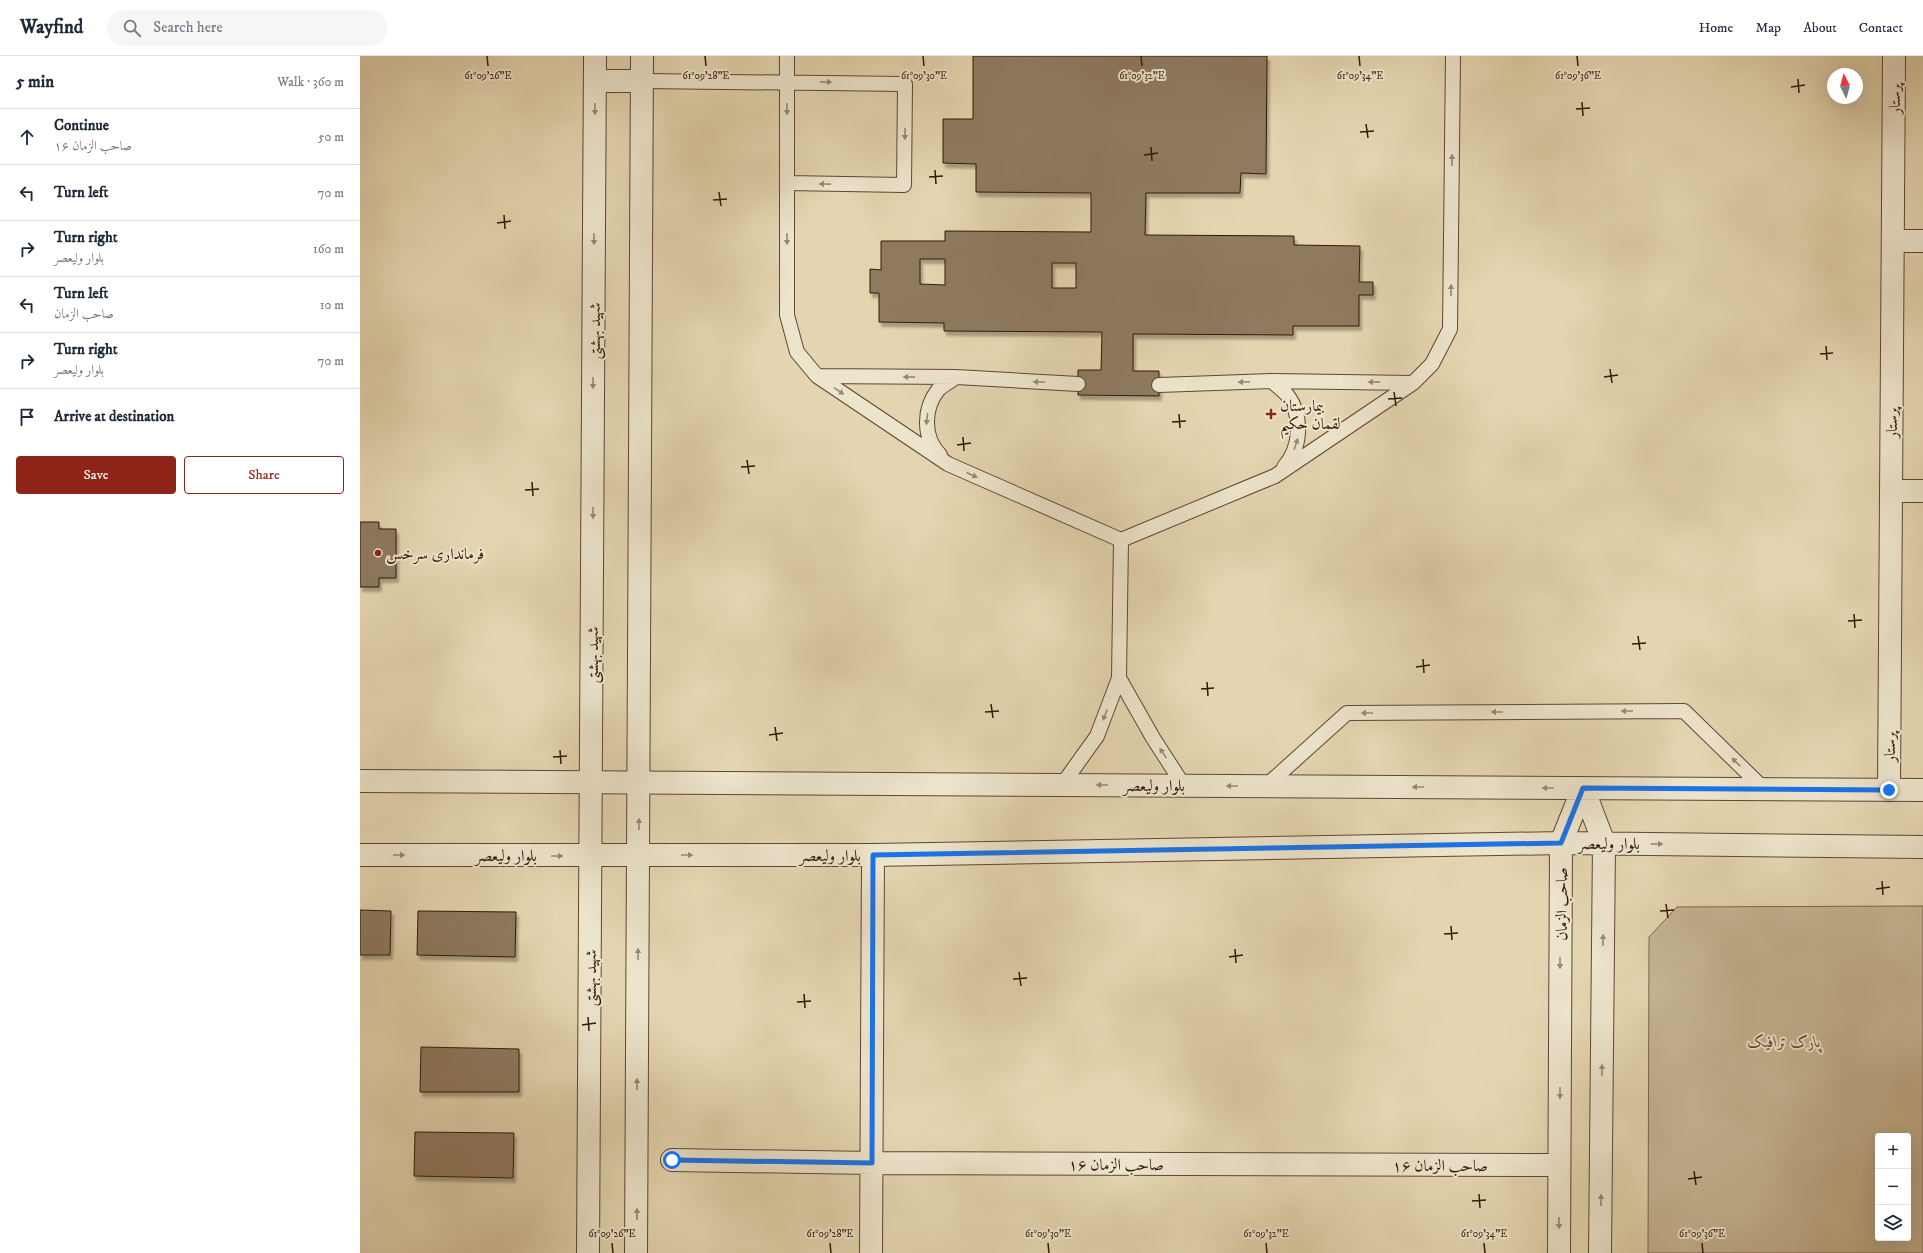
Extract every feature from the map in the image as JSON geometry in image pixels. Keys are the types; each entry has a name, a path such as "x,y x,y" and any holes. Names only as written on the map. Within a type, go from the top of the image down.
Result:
{"street":[{"name":"شهید بهشتی","path":"588,1253 595,56"},
{"path":"636,1253 642,56"},
{"name":"پرستار","path":"1889,790 1894,56"},
{"path":"595,81 642,81"},
{"path":"1893,241 1923,241"},
{"path":"1891,491 1923,491"},
{"name":"بلوار ولیعصر","path":"360,781 1923,790"},
{"path":"1583,788 1604,843 1600,1253"},
{"name":"صاحب الزمان","path":"1559,1253 1561,843 1583,788"},
{"name":"بلوار ولیعصر","path":"360,855 873,855 1561,843 1923,847"},
{"path":"871,1253 873,855"},
{"name":"صاحب الزمان ۱۶","path":"672,1160 872,1163 1559,1165"}],"lane":[{"path":"787,56 787,315 797,352 817,376 948,464 1121,540 1275,476 1413,383 1432,364 1450,329 1453,56"},
{"path":"642,81 905,84 904,185 787,183"},
{"path":"817,376 956,377 1078,384"},
{"path":"948,464 934,449 926,429 928,408 939,390 956,377"},
{"path":"1159,385 1272,381 1413,383"},
{"path":"1272,381 1288,396 1298,416 1298,439 1290,460 1275,476"},
{"path":"1062,785 1097,736 1119,678 1121,540"},
{"path":"1119,678 1184,786"},
{"path":"1266,786 1347,713 1684,711 1764,789"}],"green space":[{"name":"پارک ترافیک","path":"1923,906 1923,1253 1648,1253 1649,937 1677,907"}],"building":[{"path":"973,56 1267,56 1266,174 1241,173 1240,193 1146,193 1145,235 1294,236 1294,245 1360,246 1359,282 1373,282 1373,295 1359,295 1359,326 1293,326 1293,335 1133,334 1133,371 1159,371 1159,396 1078,395 1078,370 1101,370 1102,332 944,331 944,323 879,322 879,293 870,293 870,269 881,270 881,241 945,241 945,231 1091,232 1091,193 976,192 976,164 943,163 943,119 973,119","holes":["920,259 945,259 945,285 920,284","1052,263 1076,263 1076,288 1052,288"]},
{"name":"فرمانداری سرخس","path":"360,522 379,522 379,529 396,529 396,578 379,578 379,587 360,587"},
{"path":"360,910 391,911 390,955 360,955"},
{"path":"418,911 516,912 515,957 417,955"},
{"path":"421,1047 519,1049 519,1092 420,1092"},
{"path":"415,1132 514,1133 513,1178 414,1176"}],"place":[{"name":"بیمارستان لقمان حکیم","path":"1271,414"},
{"name":"فرمانداری سرخس","path":"378,553"}],"route":[{"path":"672,1160 872,1163 873,855 1561,843 1583,788 1889,790"}]}
